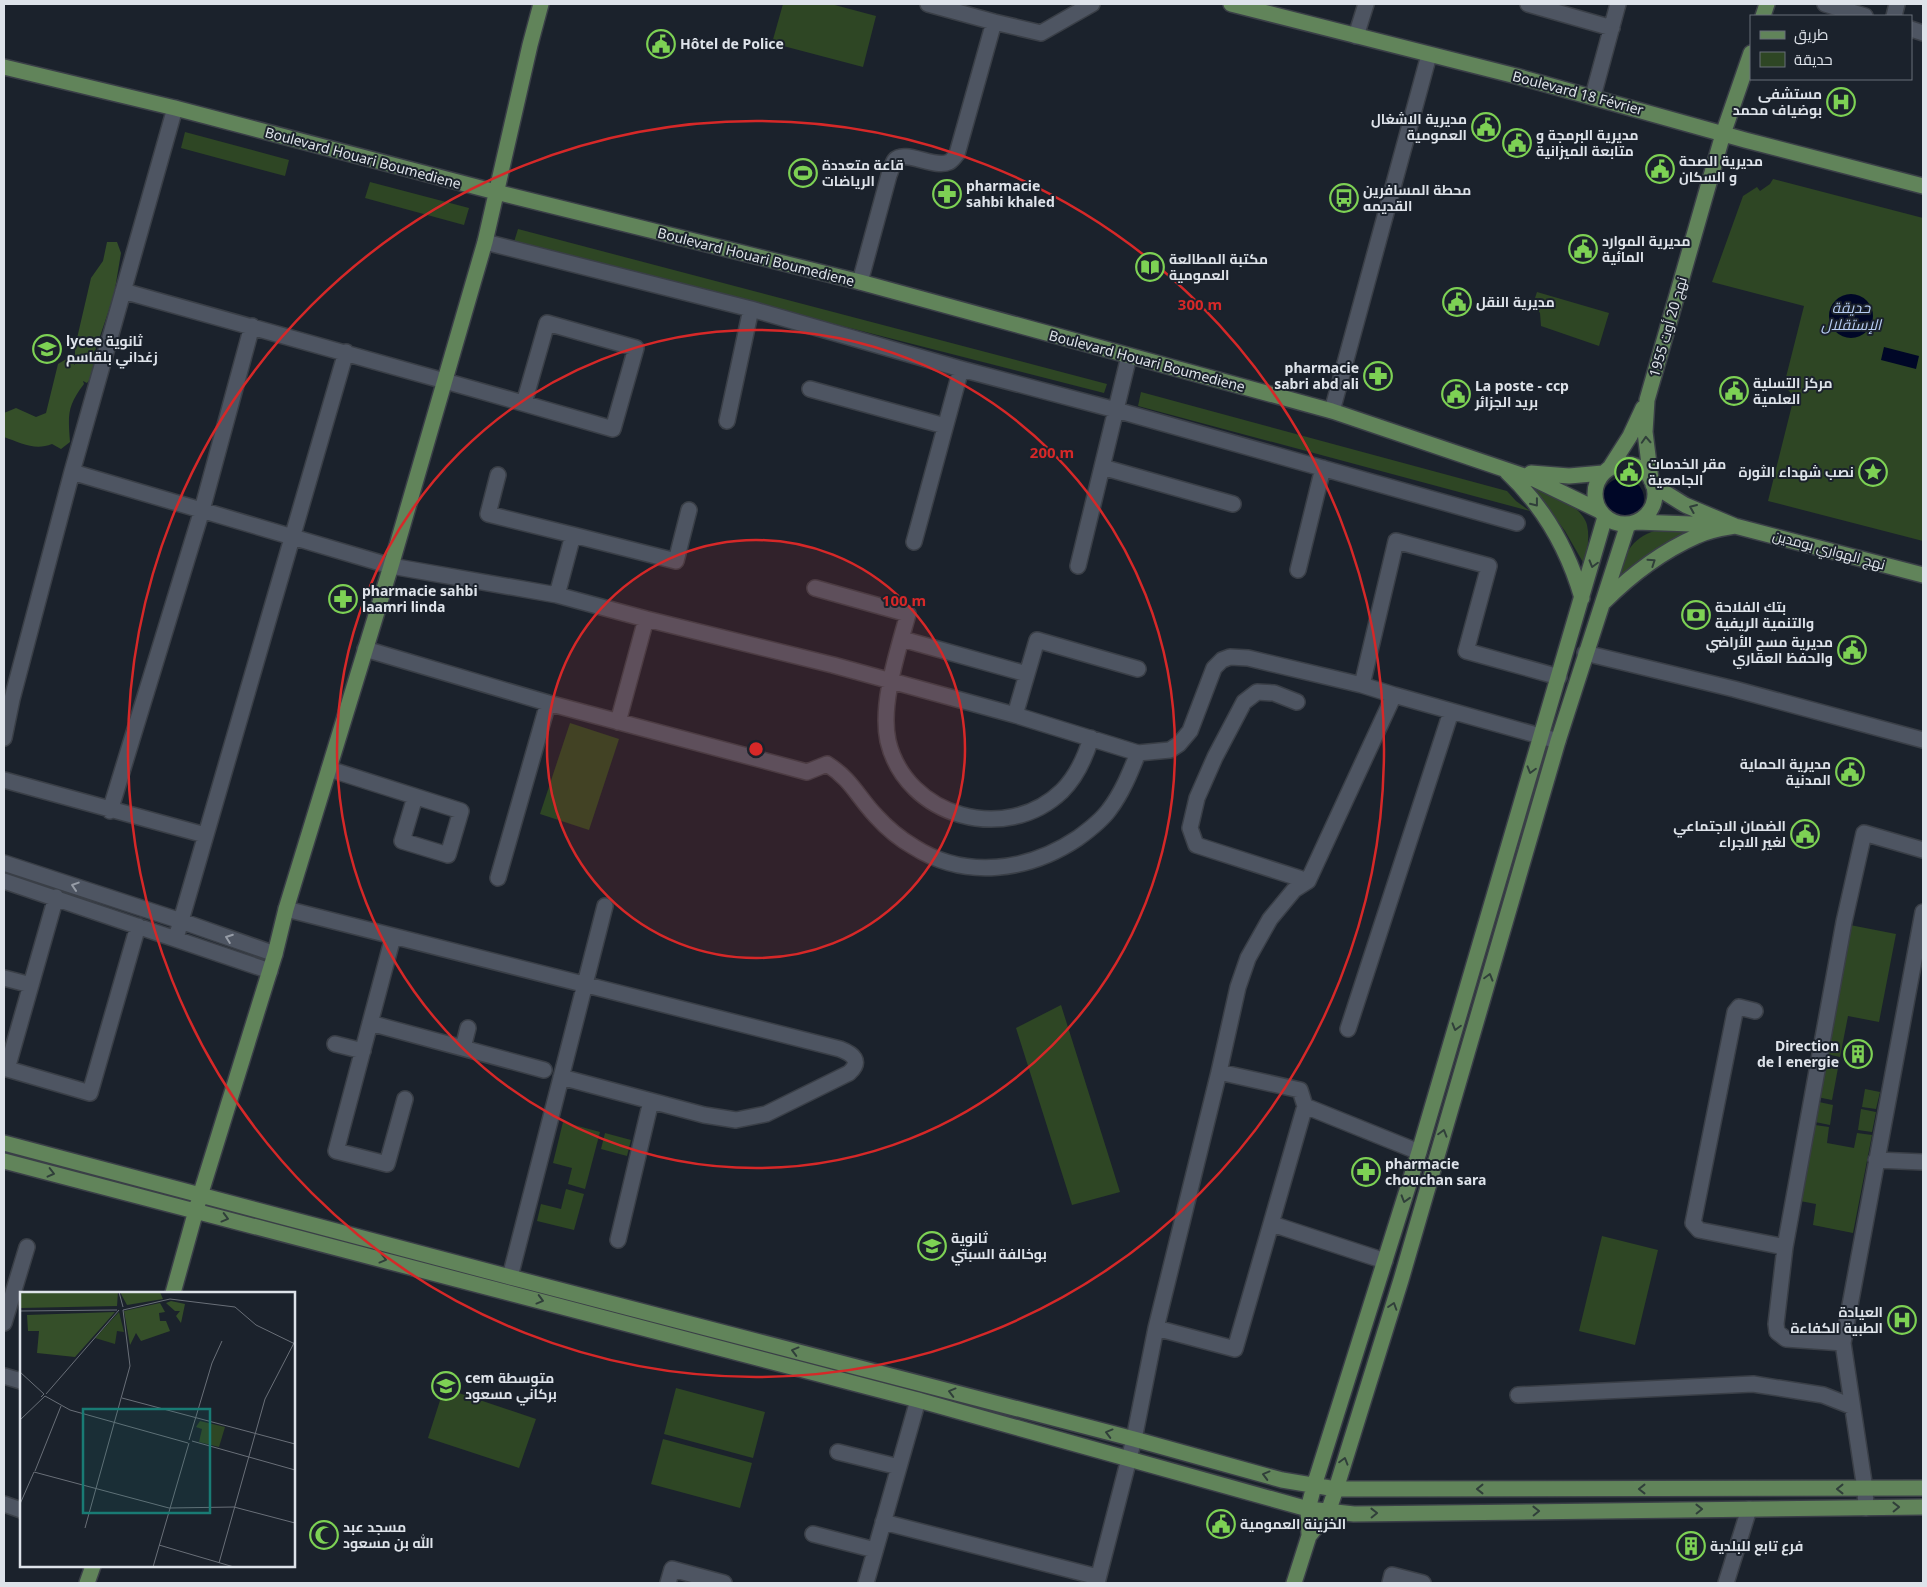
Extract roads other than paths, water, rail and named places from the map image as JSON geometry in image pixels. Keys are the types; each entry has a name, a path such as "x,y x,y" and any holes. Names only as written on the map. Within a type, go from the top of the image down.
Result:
{"main road":[{"path":"173,1292 198,1203 270,971 286,910 391,566 443,381 485,242 541,4"},
{"name":"Boulevard 18 Février","path":"1231,4 1257,7 1356,36 1592,96 1723,134 1923,186"},
{"name":"نهج 20 أوت 1955","path":"1606,471 1630,436 1647,400 1723,134 1750,56"},
{"name":"Boulevard Houari Boumediene","path":"4,66 175,108 496,192 860,282 1332,411 1536,480 1603,514"},
{"name":"نهج 20 أوت 1955","path":"1647,400 1646,440 1652,483"},
{"path":"1633,465 1647,474 1652,483 1655,494 1653,503 1643,518 1632,523 1620,524 1603,514 1596,502 1597,482 1606,471 1616,466 1633,465"},
{"path":"1502,468 1529,496 1552,527 1570,562 1582,598"},
{"name":"Boulevard Houari Boumediene","path":"1502,468 1553,475 1606,471"},
{"name":"نهج الهواري بومدين","path":"1652,483 1685,505 1735,526 1923,575"},
{"path":"1294,1583 1309,1536 1308,1509 1314,1486 1419,1152 1582,598 1603,514"},
{"path":"1309,1536 1328,1512 1336,1489 1401,1280 1558,741 1601,604 1632,523"},
{"name":"نهج الهواري بومدين","path":"1632,523 1735,526"},
{"path":"1601,604 1632,576 1697,535 1735,526"},
{"path":"4,1143 198,1203 1308,1509 1354,1514 1923,1507"},
{"path":"4,1161 198,1203 510,1277 1134,1439 1282,1480 1314,1486 1336,1489 1923,1488"},
{"path":"87,1583 93,1567"}],"street":[{"path":"928,4 1041,33 1084,5"},
{"path":"1356,36 1366,4"},
{"path":"1528,4 1612,28"},
{"path":"1592,96 1618,4"},
{"path":"1825,4 1862,15"},
{"path":"860,282 889,175 895,160 900,157 908,157 940,164 949,162 957,154 994,22"},
{"path":"1332,411 1429,55"},
{"path":"4,738 8,697 175,108"},
{"path":"485,242 751,309 960,369 1116,410 1517,523"},
{"path":"123,291 346,352 443,381 524,404 613,429 636,348 547,323 524,404"},
{"path":"727,421 751,309"},
{"path":"110,810 202,510 252,326"},
{"path":"176,938 346,352"},
{"path":"1078,566 1129,356"},
{"path":"914,542 960,369"},
{"path":"810,389 945,426"},
{"path":"1102,467 1233,504"},
{"path":"1298,570 1323,468"},
{"path":"72,472 391,566 557,595 892,681 1015,715 1138,753 1170,750 1179,744 1190,731 1214,668 1222,660 1230,657 1248,658 1362,685 1451,712 1558,741"},
{"path":"498,475 488,514 676,561 689,510"},
{"path":"557,595 573,535"},
{"path":"1362,685 1396,541 1489,566 1466,651 1559,677"},
{"path":"815,588 908,614 888,696 886,727 889,742 897,763 910,783 920,794 933,803 961,816 976,819 999,819 1022,815 1036,809 1061,791 1072,780 1080,767 1091,738"},
{"path":"618,722 646,619"},
{"path":"902,639 1027,674"},
{"path":"1015,715 1036,640 1138,669"},
{"path":"365,649 548,703 807,772 827,764 844,776 876,816 914,847 949,862 978,867 1006,868 1046,856 1092,828 1108,811 1119,794 1138,753"},
{"path":"1585,653 1734,688 1923,740"},
{"path":"1297,702 1274,693 1257,692 1244,702 1215,757 1201,790 1190,828 1196,845 1308,881"},
{"path":"883,1522 1098,1580 1134,1439 1156,1328 1238,987 1248,958 1260,934 1278,908 1294,890 1308,881 1394,695"},
{"path":"498,878 548,703"},
{"path":"1348,1029 1451,712"},
{"path":"329,769 414,797 461,810 448,855 402,841 414,797"},
{"path":"4,780 205,835"},
{"path":"1842,1343 1786,1339 1777,1332 1776,1324 1785,1247 1844,922 1864,833 1923,850"},
{"path":"4,863 275,954"},
{"path":"4,880 270,971"},
{"path":"56,897 5,1069 90,1094 138,926"},
{"path":"510,1277 605,906"},
{"path":"286,910 840,1049 850,1053 856,1061 853,1069 841,1077 766,1114 736,1120 704,1115 561,1078"},
{"path":"1866,1508 1865,1489 1842,1343 1923,912"},
{"path":"393,937 336,1151 387,1164 405,1099"},
{"path":"4,978 31,986"},
{"path":"1755,1011 1739,1007 1735,1012 1693,1223 1699,1230 1785,1247"},
{"path":"370,1023 544,1070"},
{"path":"463,1048 468,1028"},
{"path":"335,1044 362,1051"},
{"path":"1156,1328 1235,1349 1305,1106 1300,1090 1219,1072"},
{"path":"618,1240 651,1101"},
{"path":"1305,1106 1419,1152"},
{"path":"1876,1160 1923,1162"},
{"path":"1272,1224 1386,1261"},
{"path":"4,1323 27,1247"},
{"path":"4,1376 20,1381"},
{"path":"1518,1395 1754,1384 1823,1395 1851,1406"},
{"path":"866,1583 918,1400"},
{"path":"838,1452 899,1467"},
{"path":"4,1504 20,1510"},
{"path":"1726,1583 1749,1509"},
{"path":"813,1534 875,1550"},
{"path":"668,1583 672,1569 724,1583"},
{"path":"1390,1583 1392,1575 1424,1583"}],"water":[{"name":"حديقة الإستقلال","path":"1855,294 1867,300 1872,307 1872,325 1867,332 1860,337 1847,338 1839,335 1832,328 1829,312 1832,304 1839,297"},
{"path":"1884,347 1919,356 1916,369 1881,360"},
{"path":"1623,478 1638,484 1644,499 1638,514 1623,520 1608,514 1602,499 1608,484"}],"place":[{"name":"Hôtel de Police","path":"661,44"},
{"name":"مستشفى بوضياف محمد","path":"1841,102"},
{"name":"مديرية الاشغال العمومية","path":"1486,127"},
{"name":"مديرية البرمجة و متابعة الميزانية","path":"1517,143"},
{"name":"مديرية الصحة و السكان","path":"1660,169"},
{"name":"قاعة متعددة الرياضات","path":"803,173"},
{"name":"pharmacie sahbi khaled","path":"947,194"},
{"name":"محطة المسافرين القديمه","path":"1344,198"},
{"name":"مديرية الموارد المائية","path":"1583,249"},
{"name":"مكتبة المطالعة العمومية","path":"1150,267"},
{"name":"مديرية النقل","path":"1457,302"},
{"name":"lycee ثانوية زغداني بلقاسم","path":"47,349"},
{"name":"pharmacie sabri abd ali","path":"1378,376"},
{"name":"مركز التسلية العلمية","path":"1734,391"},
{"name":"La poste - ccp بريد الجزائر","path":"1456,394"},
{"name":"مقر الخدمات الجامعية","path":"1629,472"},
{"name":"نصب شهداء الثورة","path":"1873,472"},
{"name":"pharmacie sahbi laamri linda","path":"343,599"},
{"name":"بتك الفلاحة والتنمية الريفية","path":"1696,615"},
{"name":"مديرية مسح الأراضي والحفظ العقاري","path":"1852,650"},
{"name":"مديرية الحماية المدنية","path":"1850,772"},
{"name":"الضمان الاجتماعي لغير الاجراء","path":"1805,834"},
{"name":"Direction de l energie","path":"1858,1054"},
{"name":"pharmacie chouchan sara","path":"1366,1172"},
{"name":"ثانوية بوخالفة السبتي","path":"932,1246"},
{"name":"العيادة الطبية الكفاءة","path":"1902,1320"},
{"name":"cem متوسطة بركاني مسعود","path":"446,1386"},
{"name":"الخزينة العمومية","path":"1221,1524"},
{"name":"مسجد عبد الله بن مسعود","path":"324,1535"},
{"name":"فرع تابع للبلدية","path":"1691,1546"}]}
